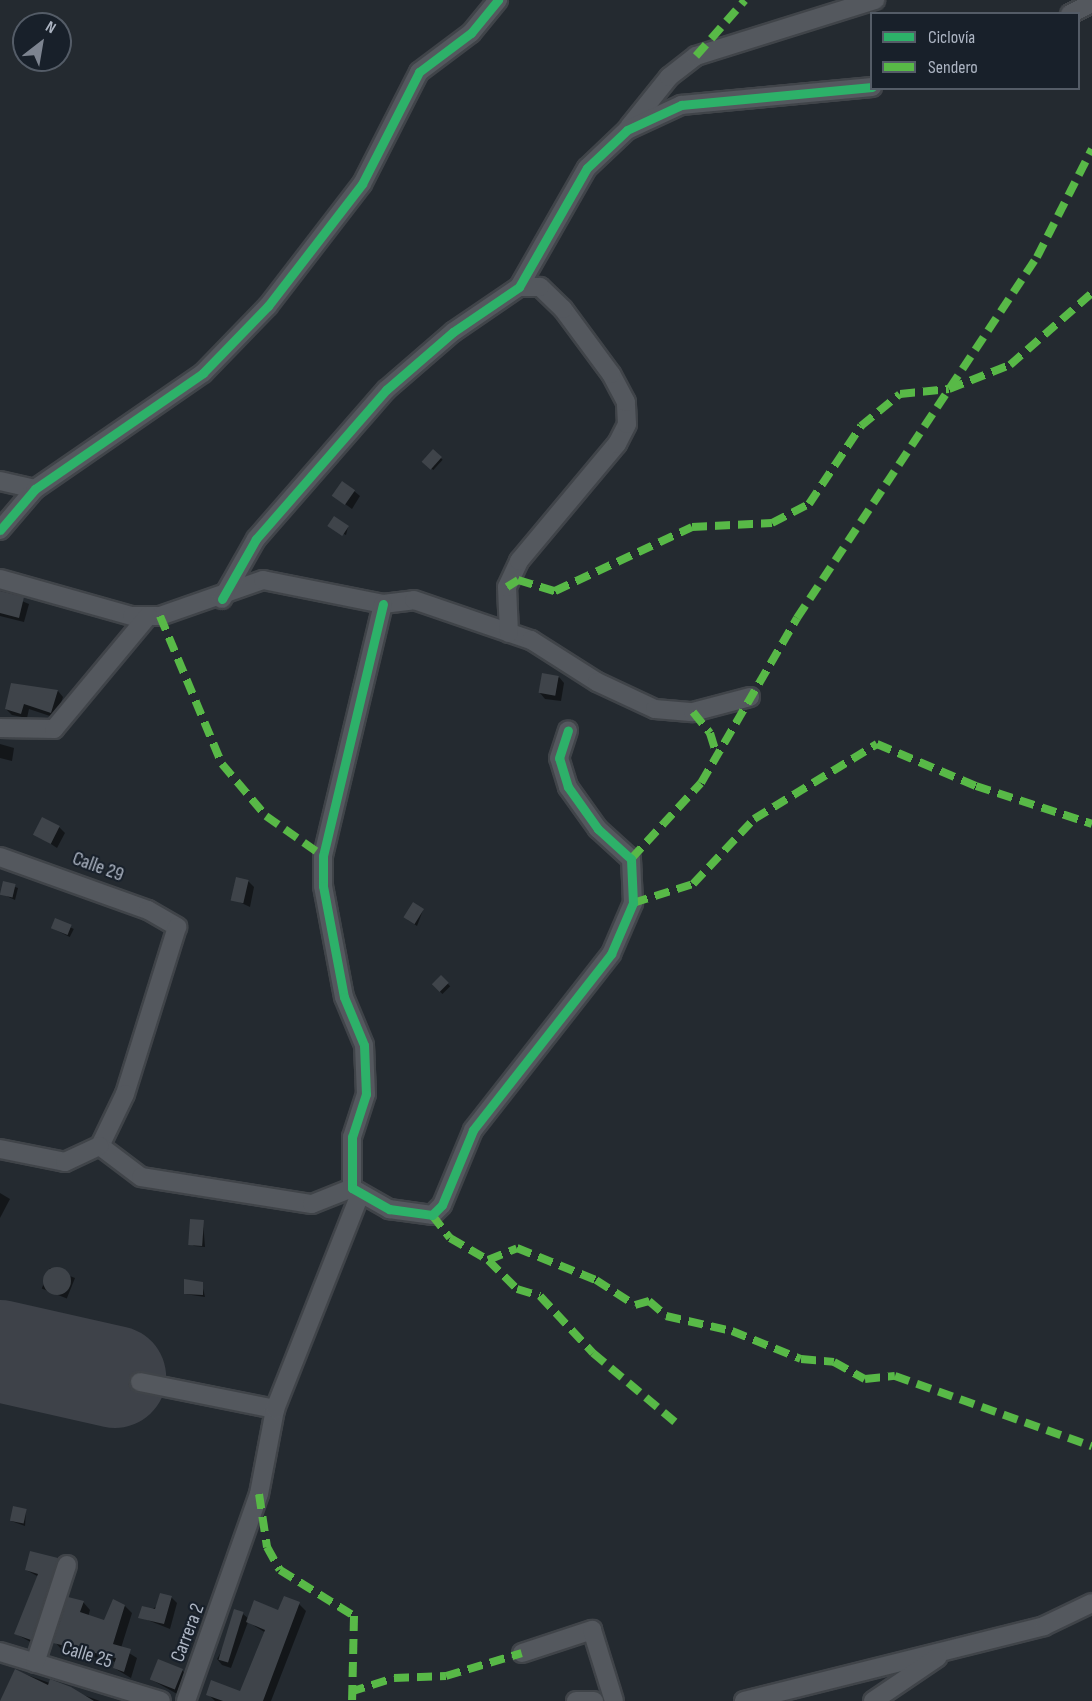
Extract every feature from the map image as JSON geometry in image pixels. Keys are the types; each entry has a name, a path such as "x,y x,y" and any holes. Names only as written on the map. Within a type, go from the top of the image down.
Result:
{"street":[{"path":"0,530 35,489 202,373 268,306 362,184 419,72 471,33 498,0"},
{"path":"222,599 256,539 386,390 453,332 519,287 587,168 627,130 669,77 696,56 875,0"},
{"path":"1074,12 1092,3"},
{"path":"627,130 681,105 870,87"},
{"path":"508,633 507,587 519,561 617,444 627,424 626,402 611,374 563,309 540,287 519,287"},
{"path":"0,481 35,489"},
{"path":"0,579 148,616 222,599 263,580 383,604 414,600 508,633 655,709 693,712 750,697"},
{"path":"356,1193 352,1137 366,1094 364,1044 344,997 323,886 323,856 383,604"},
{"path":"0,728 54,729 148,616"},
{"path":"0,1149 65,1162 100,1146 141,1177 312,1204 356,1193 418,1216 432,1215 442,1205 473,1130 610,954 633,903 631,859 598,829 568,787 559,758 568,730"},
{"name":"Calle 29","path":"0,857 148,910 177,927 129,1083 100,1146"},
{"name":"Carrera 2","path":"186,1701 232,1580 259,1494 275,1408 356,1193"},
{"path":"140,1383 275,1408"},
{"path":"35,1663 67,1564"},
{"path":"744,1701 1044,1626 1092,1603"},
{"path":"522,1653 592,1630 614,1701"},
{"path":"873,1701 947,1650"},
{"name":"Calle 25","path":"0,1652 161,1701"},
{"path":"576,1701 594,1701"}],"building":[{"path":"433,449 442,457 431,470 422,462"},
{"path":"342,481 355,490 345,505 332,496"},
{"path":"334,516 349,526 342,536 327,526"},
{"path":"0,591 24,597 19,618 0,613"},
{"path":"542,673 559,676 555,696 539,693"},
{"path":"11,683 58,690 51,713 24,704 21,714 5,709"},
{"path":"42,817 60,826 51,844 33,835"},
{"path":"236,877 249,880 243,903 231,900"},
{"path":"3,881 16,884 13,898 0,895"},
{"path":"413,902 424,909 414,924 403,917"},
{"path":"55,918 72,925 68,935 51,928"},
{"path":"441,975 449,983 440,992 432,984"},
{"path":"190,1219 204,1220 202,1246 188,1245"},
{"path":"57,1267 67,1271 71,1281 67,1291 57,1295 47,1291 43,1281 47,1271"},
{"path":"184,1279 203,1282 203,1295 184,1294"},
{"path":"13,1506 27,1509 24,1524 10,1521"},
{"path":"30,1551 58,1558 31,1640 14,1634 38,1574 25,1570"},
{"path":"160,1593 172,1596 164,1624 138,1618 142,1606 155,1609"},
{"path":"284,1596 300,1602 263,1701 223,1701 206,1695 211,1680 240,1691 265,1630 246,1622 254,1600 278,1610"},
{"path":"68,1597 84,1601 80,1612 104,1620 113,1599 125,1605 113,1644 131,1649 124,1672 113,1668 116,1658 53,1643"},
{"path":"234,1609 244,1612 228,1663 219,1660"},
{"path":"158,1659 183,1669 175,1690 150,1679"},
{"path":"15,1669 48,1685 50,1679 71,1687 94,1701 0,1701"}],"runway":[{"path":"0,1351 115,1377"}],"marked path":[{"path":"696,56 745,0"},
{"path":"631,859 701,783 797,618 1037,257 1092,149"},
{"path":"507,587 518,580 555,591 692,527 772,523 809,504 861,426 900,394 949,389 1010,365 1092,293"},
{"path":"160,616 222,764 266,816 323,856"},
{"path":"693,712 710,733 717,756"},
{"path":"633,903 693,884 754,819 877,744 976,786 1092,824"},
{"path":"432,1215 450,1238 488,1260 517,1248 596,1280 635,1305 649,1301 666,1316 732,1331 801,1359 834,1362 865,1379 895,1376 1092,1446"},
{"path":"488,1260 517,1289 540,1296 593,1353 675,1422"},
{"path":"259,1494 267,1547 280,1570 354,1616 352,1701"},
{"path":"350,1692 394,1678 446,1676 522,1653"}],"cycle path":[{"path":"0,530 35,489 203,373 268,306 362,184 419,72 471,33 498,0"},
{"path":"222,599 256,539 386,390 453,332 519,287 587,168 627,130 681,105 870,87"},
{"path":"383,604 323,856 323,886 344,997 364,1045 366,1094 352,1137 352,1188 389,1209 432,1215 442,1205 473,1130 611,954 633,903 631,859 598,829 568,787 559,758 568,730"}]}
